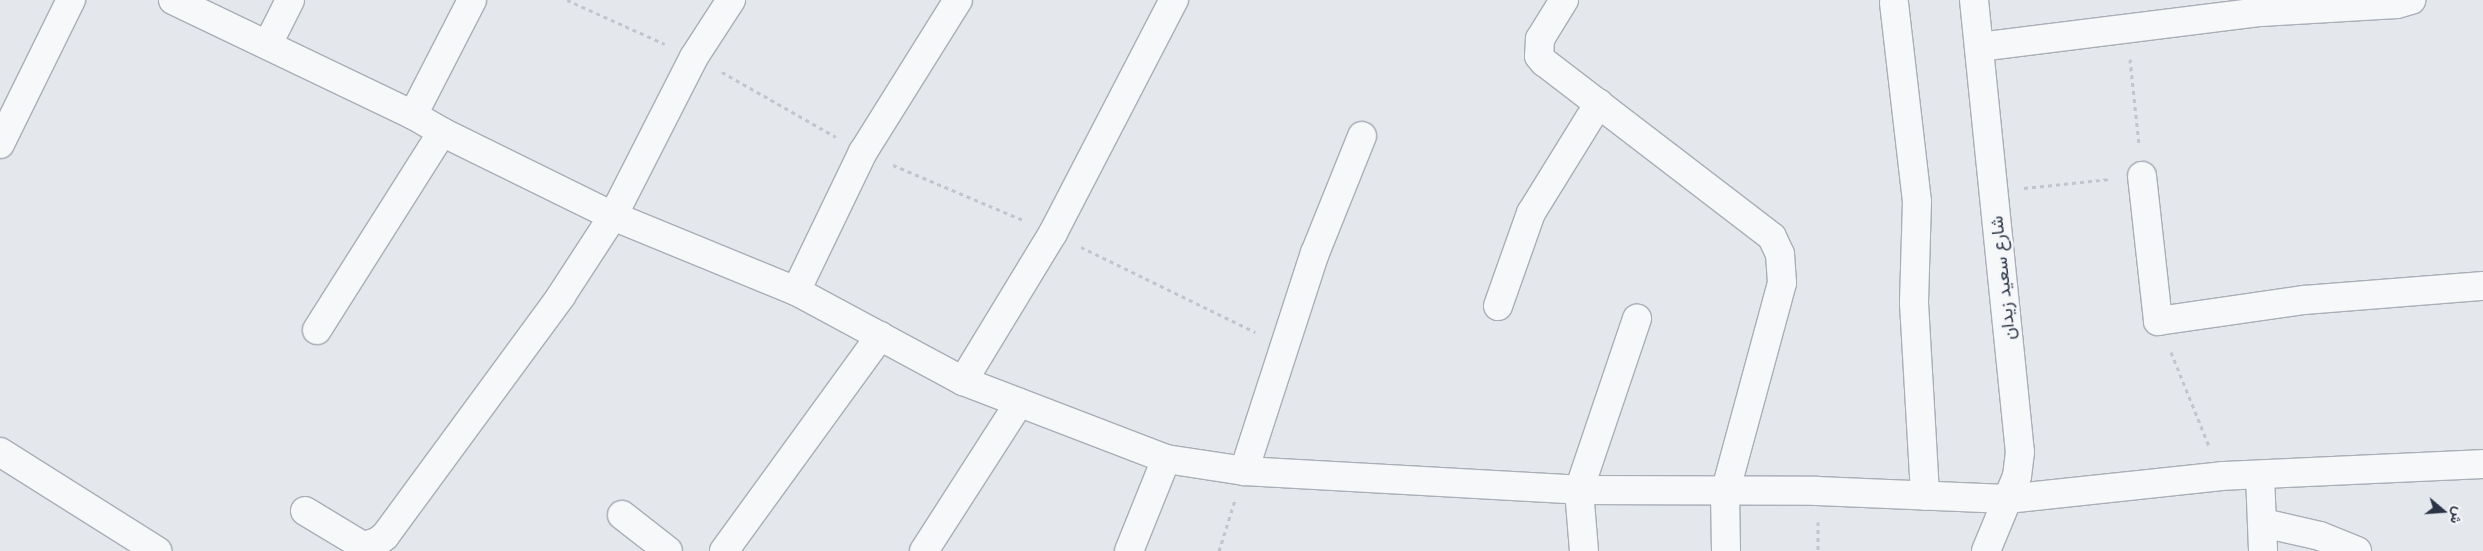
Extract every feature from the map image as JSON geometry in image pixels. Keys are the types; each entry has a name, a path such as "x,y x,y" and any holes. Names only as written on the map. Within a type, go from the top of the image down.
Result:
{"street":[{"path":"0,144 71,0"},
{"path":"173,0 413,115 442,132 613,216 796,291 963,381 1166,459 1244,471 1578,490 1725,493 1817,491 2007,499 2222,476 2483,464"},
{"path":"268,44 290,0"},
{"path":"413,115 472,0"},
{"path":"305,511 363,546 377,542 385,536 561,296 613,216 694,56 732,0"},
{"path":"796,291 863,152 958,0"},
{"path":"963,381 1053,233 1174,0"},
{"path":"1564,0 1540,39 1539,56 1772,237 1780,254 1782,283 1725,493 1726,551"},
{"name":"شارع سعيد زيدان","path":"1974,0 2020,452 2017,476 1986,551"},
{"path":"1979,48 2127,31 2258,6 2397,4 2411,0"},
{"path":"1894,4 1917,201 1914,303 1925,496"},
{"path":"1498,306 1531,213 1599,103"},
{"path":"317,330 442,132"},
{"path":"1244,471 1315,253 1362,136"},
{"path":"2142,176 2158,321 2304,300 2483,286"},
{"path":"1584,551 1578,490 1637,319"},
{"path":"724,551 880,336"},
{"path":"924,551 1019,403"},
{"path":"0,452 157,551"},
{"path":"1129,551 1166,459"},
{"path":"2260,475 2264,551"},
{"path":"622,515 668,551"},
{"path":"2263,522 2320,536 2356,551"}],"path":[{"path":"567,0 694,56 863,152 1053,233 1285,347"},
{"path":"1994,191 2142,176 2127,31"},
{"path":"2158,321 2222,476"},
{"path":"1219,551 1244,471"}]}
